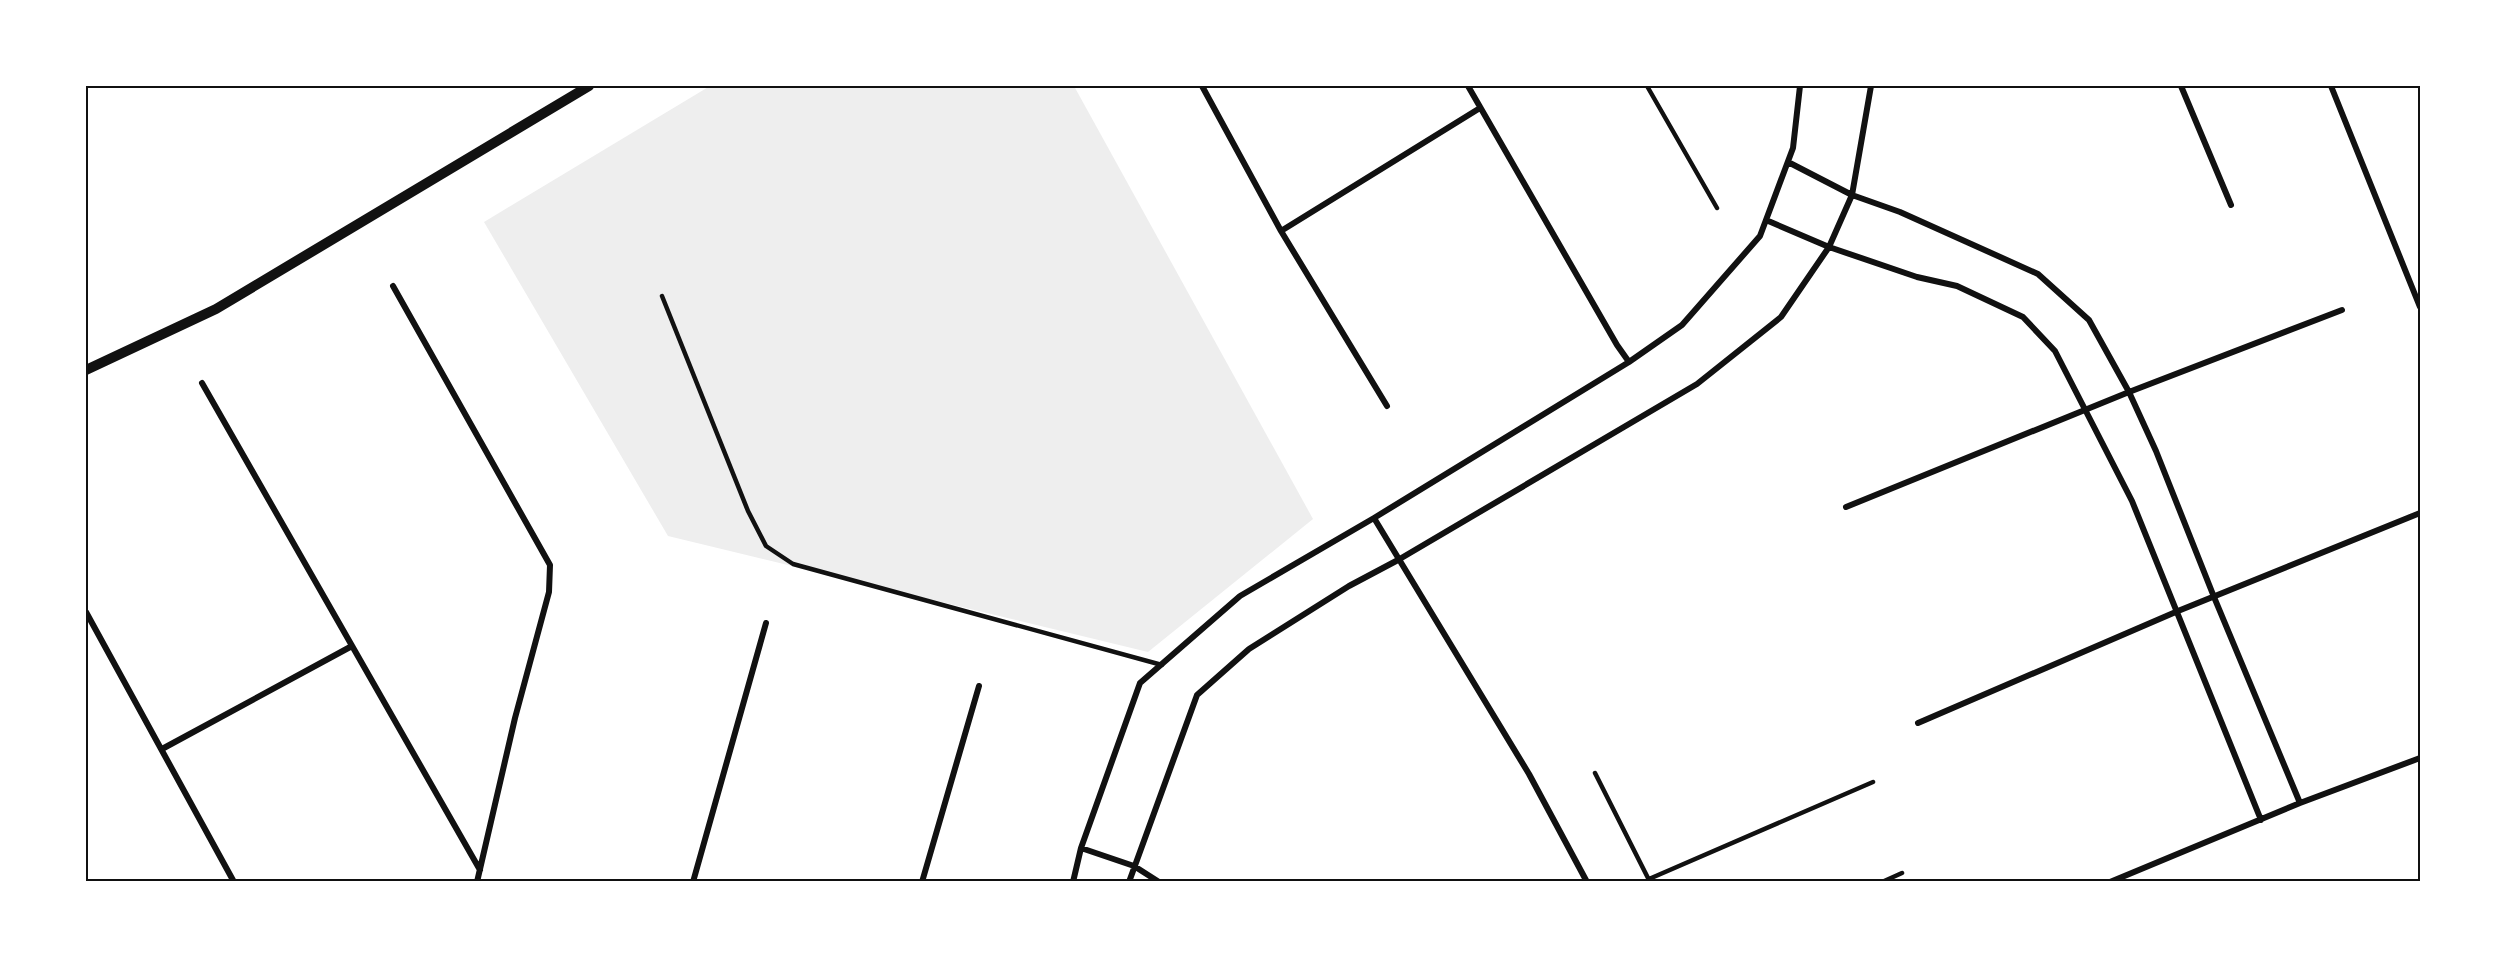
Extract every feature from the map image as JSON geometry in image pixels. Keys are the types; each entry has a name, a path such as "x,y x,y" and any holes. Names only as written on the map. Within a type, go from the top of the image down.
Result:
{"street":[{"path":"86,370 216,309 589,86"},
{"path":"1202,86 1281,231 1387,405"},
{"path":"1468,86 1629,362"},
{"path":"1073,882 1081,848 1140,683 1240,596 1374,518 1629,362 1682,325 1760,236 1794,148 1800,86"},
{"path":"1129,882 1197,695 1249,649 1349,586 1398,560 1697,384 1781,317 1830,247 1852,195 1871,86"},
{"path":"2181,86 2231,205"},
{"path":"2331,86 2421,307"},
{"path":"1281,231 1480,108"},
{"path":"1788,162 1852,195 1900,212 2038,274 2089,320 2129,392 2156,451 2300,803"},
{"path":"1766,220 1830,247 1917,277 1957,286 2023,316 2055,351 2132,501 2261,820"},
{"path":"393,286 550,565 549,592 515,718 477,882"},
{"path":"1846,507 2129,392 2342,310"},
{"path":"202,383 480,871"},
{"path":"1918,723 2178,611 2421,513"},
{"path":"1374,518 1529,774 1587,882"},
{"path":"86,612 234,882"},
{"path":"693,882 766,623"},
{"path":"162,749 352,646"},
{"path":"922,882 979,686"},
{"path":"2110,882 2300,803 2421,758"},
{"path":"1081,848 1134,866 1159,882"}],"lane":[{"path":"1647,86 1717,208"},
{"path":"662,297 748,511 766,546 793,564 1162,665"},
{"path":"1595,773 1649,880 1873,782"},
{"path":"1882,882 1902,873"}],"shaded area":[{"path":"710,86 1074,86 1313,519 1148,652 668,536 484,222"}]}
